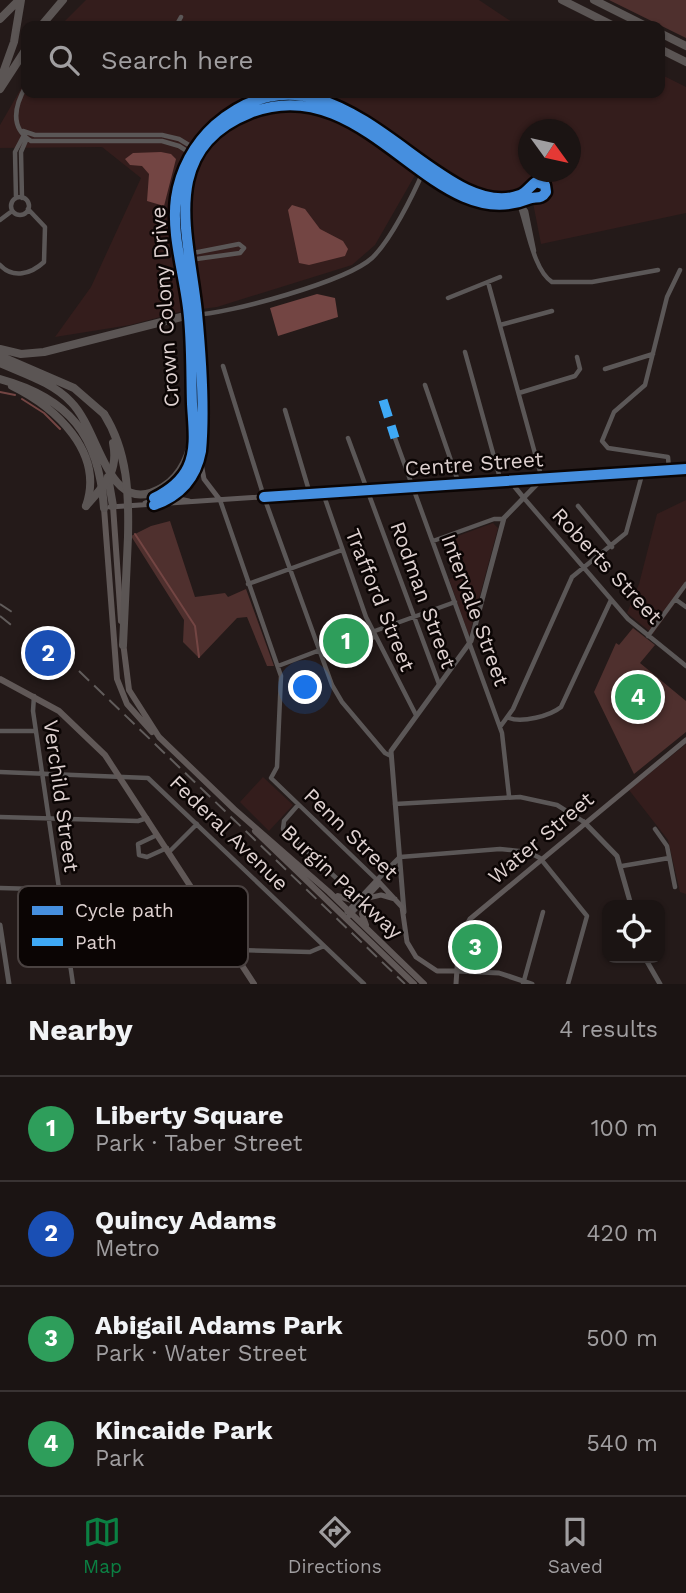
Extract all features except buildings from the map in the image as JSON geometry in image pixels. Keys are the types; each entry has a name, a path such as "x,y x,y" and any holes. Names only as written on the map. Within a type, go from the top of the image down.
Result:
{"highway":[{"path":"0,82 19,18 20,0"},
{"path":"0,19 20,0"},
{"path":"45,21 63,0"},
{"path":"562,0 604,21"},
{"path":"594,0 636,21"},
{"path":"665,36 686,49"},
{"path":"665,52 686,57"},
{"path":"665,52 686,62"},
{"path":"0,89 21,57"},
{"path":"0,349 21,354 44,352 193,315"},
{"path":"0,356 85,394 104,414 115,434 125,470 128,537 123,645"},
{"path":"0,363 60,392 85,419 118,486 134,494 149,493 166,485 181,468 194,432"},
{"path":"0,380 48,396 70,415 88,444 108,507"},
{"path":"23,388 58,415 72,432 85,459 89,482 86,506 104,488 114,467 114,444 104,414"},
{"path":"103,457 108,507"}],"main road":[{"path":"200,458 204,479 220,500"},
{"name":"Centre Street","path":"108,507 686,469"},
{"path":"169,495 174,504"},
{"name":"Centre Street","path":"154,502 169,495 192,501"},
{"name":"Burgin Parkway","path":"108,507 129,690 159,737"},
{"name":"Burgin Parkway","path":"108,507 118,683 136,718 159,737 414,984"},
{"path":"0,679 35,695 83,731 120,775 191,886"},
{"name":"Water Street","path":"456,984 459,939 467,922 540,858 686,740"},
{"name":"Burgin Parkway","path":"234,809 330,892 424,984"},
{"path":"344,917 379,881"},
{"name":"Penn Street","path":"379,881 398,901 405,916 407,942 416,957 434,970 456,971"},
{"path":"330,892 349,900 381,895 398,901"},
{"path":"364,897 363,916 374,934"},
{"path":"243,967 254,984"}],"street":[{"path":"179,21 181,17"},
{"path":"21,97 15,110 18,126 26,135 163,135 200,156"},
{"name":"Crown Colony Drive","path":"169,495 190,464 194,432 193,315 175,213 179,181 193,151 212,128 238,110 279,98"},
{"name":"Crown Colony Drive","path":"307,98 346,109 475,194 494,198 515,197"},
{"name":"Crown Colony Drive","path":"169,495 189,481 200,458 202,435 183,202 188,180 200,156 217,134 241,117 270,107 300,105 322,109 345,118 475,203 498,207 536,198"},
{"path":"22,198 21,152 26,135"},
{"path":"12,211 11,205 16,198 15,152 26,135"},
{"path":"193,315 223,311 358,269 380,249 427,163"},
{"path":"531,186 531,194 536,198 544,195 546,187 538,181 515,197 521,203 528,242 544,276 558,284 612,279 657,270"},
{"path":"0,265 10,273 20,273 34,271 44,262 45,227 28,209 27,201 16,198"},
{"path":"12,211 19,215 28,209"},
{"path":"0,220 12,211"},
{"path":"242,245 244,249 238,253 188,257 242,245"},
{"path":"670,470 668,457 606,447 602,443 614,412 645,385 666,300 680,270"},
{"path":"448,298 500,277"},
{"path":"405,916 390,756 397,740 470,644 503,519 542,479 488,282"},
{"path":"500,326 552,311"},
{"path":"465,352 500,482"},
{"path":"605,369 653,354"},
{"path":"519,393 573,378 580,369 578,357"},
{"path":"223,366 264,497 340,699 384,753 390,756"},
{"path":"425,385 459,484"},
{"path":"285,410 310,494"},
{"name":"Rodman Street","path":"348,438 439,684"},
{"name":"Intervale Street","path":"396,438 500,727 509,796"},
{"path":"500,727 509,718 570,580 582,567 612,547 627,531 643,471"},
{"name":"Roberts Street","path":"510,481 611,600 686,666"},
{"name":"Trafford Street","path":"323,493 372,632 416,715"},
{"path":"220,500 278,666 319,648 455,602"},
{"path":"578,506 612,547"},
{"path":"433,541 494,519 503,519"},
{"path":"248,584 342,550"},
{"path":"649,636 686,584"},
{"path":"675,599 686,607"},
{"path":"509,718 516,720 551,713 561,707 611,600"},
{"path":"322,656 372,632"},
{"name":"Penn Street","path":"278,666 282,682 277,764 271,778 379,881"},
{"name":"Verchild Street","path":"35,695 32,707 58,886"},
{"path":"0,730 36,731"},
{"name":"Federal Avenue","path":"0,772 120,775 150,780 364,984"},
{"path":"395,804 509,796 555,804 584,822 609,846 622,866 631,900"},
{"path":"298,805 284,821 283,830 346,887"},
{"path":"0,817 138,821 147,818"},
{"path":"158,834 138,844 139,855 146,858 168,850 197,824"},
{"path":"655,829 666,842 675,887"},
{"path":"379,881 400,857 504,849 528,852 540,858 587,916 568,984"},
{"path":"622,866 670,858"},
{"path":"0,888 18,889"},
{"path":"523,983 543,912"},
{"path":"0,925 2,948 11,984"},
{"path":"248,950 310,952 324,946"},
{"path":"648,963 660,984"},
{"path":"456,971 499,973 531,984"}],"shaded area":[{"path":"86,0 479,0 510,21 65,21"},
{"path":"609,0 686,0 686,38 665,28 665,21 652,21"},
{"path":"665,76 686,87 686,213 541,244 529,182 522,189 510,193 482,191 426,156 375,245 352,265 217,307 55,337 91,287 141,178 102,147 0,148 0,125 21,89 21,98 665,98"},
{"path":"133,153 171,154 176,159 164,206 147,201 149,174 142,166 130,165 125,159"},
{"path":"292,205 305,209 320,229 343,241 348,249 345,256 309,265 299,263 288,210"},
{"path":"317,294 335,298 338,317 278,336 270,308"},
{"path":"686,500 686,588 653,634 627,613 639,584 657,514"},
{"path":"170,521 195,597 225,593 228,597 246,589 274,666 267,666 247,617 237,618 199,658 183,642 184,620 131,536 151,526"},
{"path":"493,523 498,528 469,636 449,579 467,572 455,537"},
{"path":"633,628 655,645 640,663 686,701 686,732 634,774 594,692 616,643 619,645"},
{"path":"686,744 686,894 680,892 668,840 629,790"},
{"path":"263,777 293,805 269,831 240,802"},
{"path":"469,928 489,944 484,969 465,967 461,963 463,939"}],"waterway":[{"path":"0,392 15,395"},
{"path":"22,399 44,413 60,429"},
{"path":"135,534 195,626 199,657"}],"railway":[{"path":"0,604 15,614"},
{"path":"0,616 16,629"},
{"path":"79,671 405,984"}],"marked path":[{"path":"383,400 395,438"}],"cycle path":[{"path":"154,498 178,482 188,467 193,452 190,332 175,212 178,188 189,158 215,125 260,99 274,98"},
{"path":"154,505 172,497 185,485 195,470 201,451 201,364 186,227 186,199 190,173 201,149 220,129 250,113 292,105 329,113 364,130 429,177 461,196 494,205 540,197 546,192 545,185 536,182 520,195 488,197 454,183 382,132 343,109 308,98"},
{"path":"264,497 686,469"}],"place":[{"name":"Liberty Square","path":"346,641"},
{"name":"Quincy Adams","path":"48,653"},
{"name":"Kincaide Park","path":"638,697"},
{"name":"Abigail Adams Park","path":"475,947"}]}
